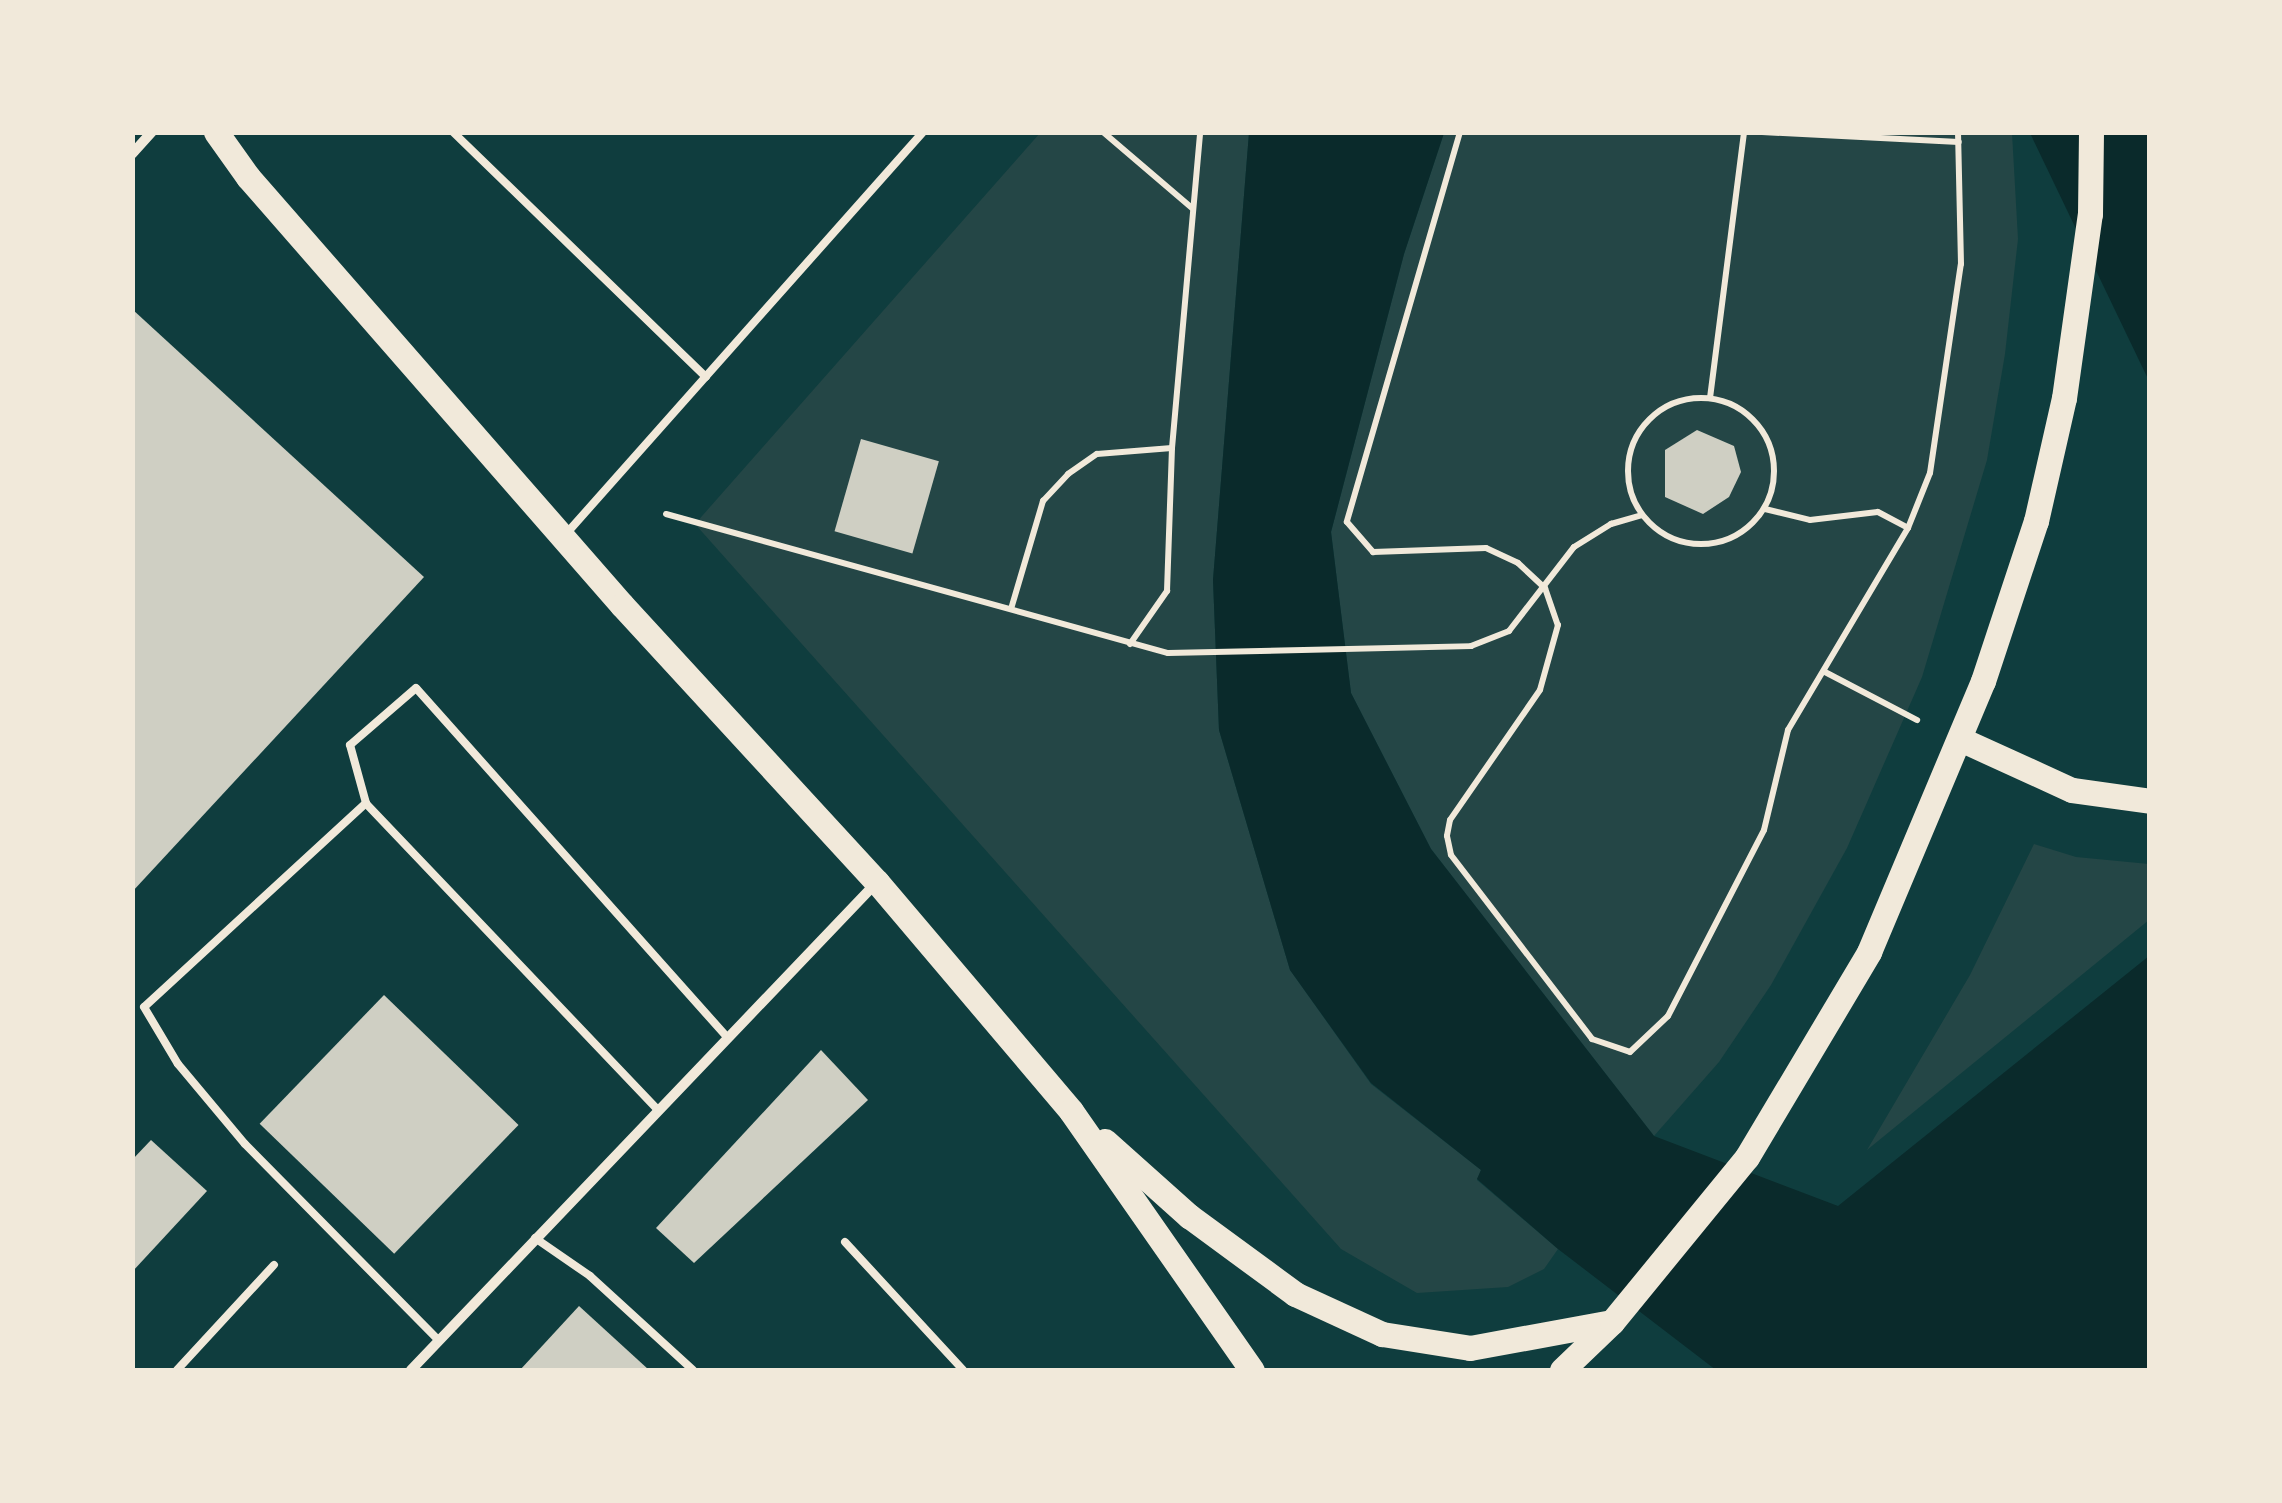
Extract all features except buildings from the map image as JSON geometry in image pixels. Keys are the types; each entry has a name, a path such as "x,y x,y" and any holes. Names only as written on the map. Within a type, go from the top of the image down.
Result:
{"main road":[{"path":"216,132 564,538 877,882 1071,1111 1252,1370"},
{"path":"1562,1370 1612,1322 1747,1157 1869,952 1960,739 2036,521 2064,398 2090,214 2091,132"},
{"path":"1960,739 2072,790 2150,801"},
{"path":"1071,1111 1188,1216 1295,1294 1382,1334 1470,1348 1612,1322"}],"street":[{"path":"132,154 152,132"},
{"path":"412,1370 657,1108 877,882"}],"lane":[{"path":"453,132 706,377"},
{"path":"564,538 923,132"},
{"path":"657,1108 366,803 350,745 416,688 726,1036"},
{"path":"366,803 144,1007 178,1064 245,1144 439,1341"},
{"path":"535,1238 590,1276 694,1370"},
{"path":"845,1242 963,1370"},
{"path":"177,1370 274,1265"}],"path":[{"path":"1103,132 1193,209"},
{"path":"1130,644 1166,591 1172,448 1200,132"},
{"path":"1460,132 1347,522 1373,552 1486,548 1518,563 1545,588 1558,626 1540,690 1450,820 1446,836 1451,856 1592,1039 1630,1052 1668,1016 1764,830 1788,730 1908,528 1930,473 1961,264 1958,132"},
{"path":"1710,398 1744,132"},
{"path":"1762,132 1959,142"},
{"path":"1710,398 1754,418 1768,438 1775,462 1766,509 1729,540 1706,545 1681,542 1642,516 1628,479 1638,435 1672,404 1710,398"},
{"path":"1011,609 1044,500 1068,474 1097,454 1172,448"},
{"path":"1766,509 1810,520 1878,512 1908,528"},
{"path":"666,514 1168,653 1471,646 1508,632 1574,547 1611,524 1642,516"},
{"path":"1825,672 1917,720"}],"shaded area":[{"path":"1040,133 1249,133 1213,580 1219,730 1290,970 1371,1084 1481,1170 1477,1180 1558,1249 1544,1269 1508,1287 1417,1293 1341,1249 695,524"},
{"path":"1249,133 1444,133 1404,254 1331,532 1351,693 1431,849 1654,1136 1838,1206 2149,956 2149,1370 1716,1370 1558,1249 1477,1179 1481,1170 1371,1083 1290,970 1219,730 1213,580"},
{"path":"1444,133 2012,133 2018,239 2005,354 1987,460 1922,677 1847,848 1771,985 1719,1062 1654,1136 1431,849 1351,693 1331,532 1404,254"},
{"path":"2030,133 2149,133 2149,381"},
{"path":"2034,844 2076,857 2149,864 2149,920 1867,1150 1970,975"}]}
